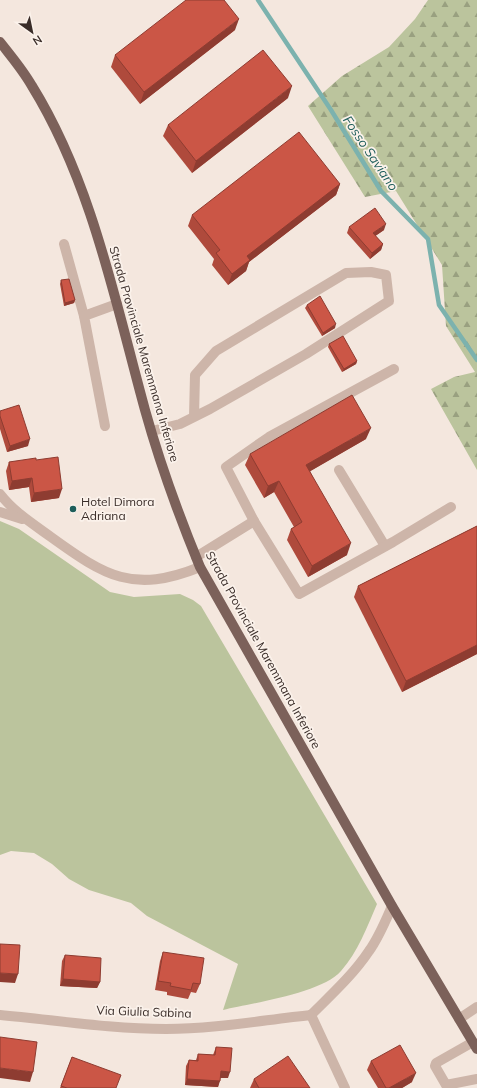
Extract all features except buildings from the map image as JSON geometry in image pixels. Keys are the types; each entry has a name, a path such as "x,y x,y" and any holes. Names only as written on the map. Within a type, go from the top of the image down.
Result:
{"main road":[{"name":"Strada Provinciale Maremmana Inferiore","path":"0,42 32,86 56,131 89,212 117,304 152,431 178,511 200,567 392,906 475,1045"}],"street":[{"path":"64,244 84,316 105,426"},
{"path":"152,431 180,424 194,417 306,354 389,301 386,275 371,272 346,273 216,351 195,375 194,417"},
{"path":"84,316 117,304"},
{"path":"394,369 269,437 226,467 254,521 300,594 452,507"},
{"path":"339,470 385,546"},
{"path":"0,494 17,512 31,523 80,558 102,571 128,579 148,581 183,574 200,567"},
{"path":"0,512 31,523"},
{"path":"196,557 254,521"},
{"path":"345,1088 311,1015 364,958 378,936 392,906"},
{"path":"459,1019 477,1007"},
{"name":"Via Giulia Sabina","path":"0,1015 165,1029 193,1028 311,1015"},
{"path":"475,1045 436,1063 435,1066 446,1085 477,1079"}],"green space":[{"path":"428,0 477,0 477,470 431,389 454,377 475,372 446,326 442,265 396,191 365,197 308,106 342,76 389,47 415,19"},
{"path":"0,521 19,529 110,592 134,597 180,594 193,600 201,606 377,904 362,939 352,956 341,971 332,979 303,991 286,996 223,1010 238,964 147,916 131,903 89,890 69,879 52,864 34,853 11,851 0,855"}],"waterway":[{"name":"Fosso Saviano","path":"258,0 331,110 381,191 428,239 439,305 477,360"}],"place":[{"name":"Hotel Dimora Adriana","path":"73,509"}]}
